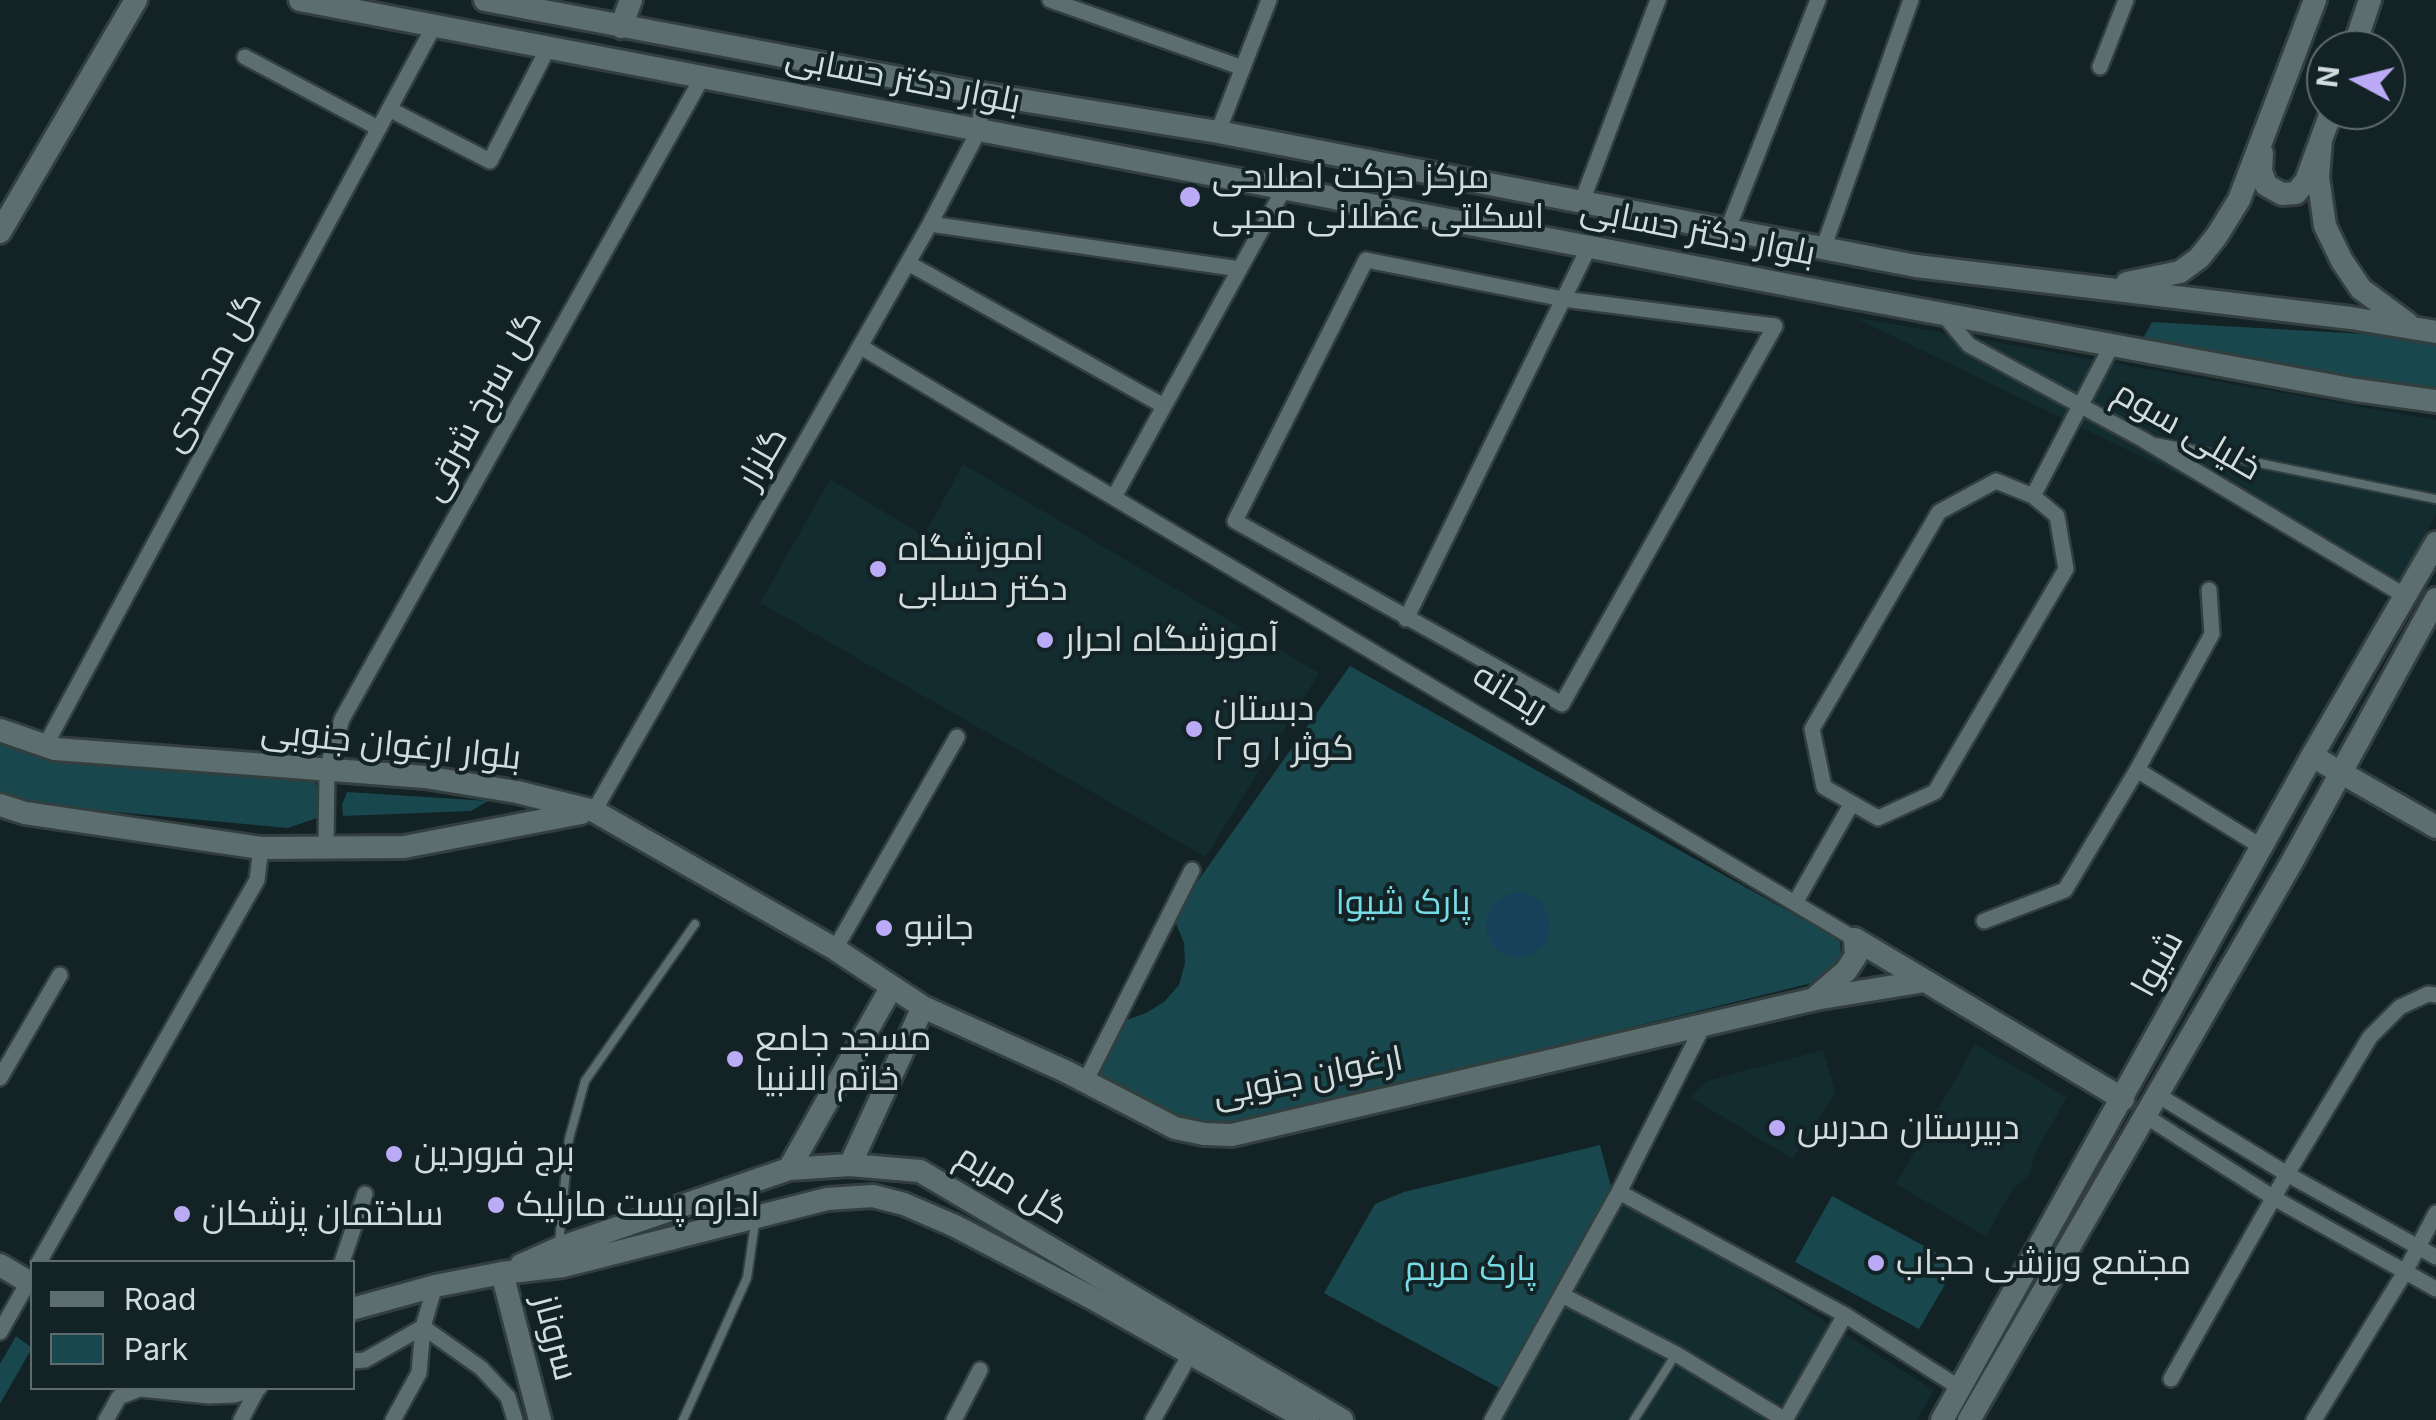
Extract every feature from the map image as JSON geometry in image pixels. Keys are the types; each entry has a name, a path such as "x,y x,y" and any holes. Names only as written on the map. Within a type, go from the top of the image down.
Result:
{"street":[{"path":"0,232 136,0"},
{"name":"بلوار دکتر حسابی","path":"300,0 1589,247 2436,402"},
{"name":"بلوار دکتر حسابی","path":"484,0 592,10 621,27 984,94 1218,132 1916,266 2351,318 2427,331"},
{"path":"621,27 631,0"},
{"path":"1050,0 1243,68"},
{"path":"1218,132 1269,0"},
{"path":"1581,204 1658,0"},
{"path":"1727,231 1818,0"},
{"path":"1822,249 1911,0"},
{"path":"2100,66 2126,0"},
{"path":"2104,287 2180,272 2199,258 2239,200 2315,0"},
{"path":"2360,30 2370,0"},
{"name":"گل محمدی","path":"45,746 433,28"},
{"path":"390,109 490,161 548,48"},
{"path":"244,57 378,128"},
{"name":"گل سرخ شرقی","path":"326,846 327,770 342,719 702,78"},
{"name":"گلزار","path":"594,811 930,224 978,132 984,94"},
{"path":"2262,144 2260,171 2266,186 2282,194 2296,192 2306,181 2325,130"},
{"path":"2321,140 2318,177 2325,226 2342,261 2361,289 2427,331"},
{"path":"1114,498 1286,186"},
{"path":"930,224 1240,269"},
{"path":"1406,619 1589,247"},
{"path":"1366,260 1563,299 1775,326 1562,704 1406,619 1235,521 1366,260"},
{"path":"908,263 1164,406"},
{"name":"خلیلی سوم","path":"1942,312 1969,345 2142,438 2407,597"},
{"path":"2033,496 2112,344"},
{"name":"ریحانه","path":"861,347 2123,1099"},
{"path":"1996,481 2033,496 2056,516 2066,569 2026,638 1935,792 1878,818 1852,803 1824,787 1812,728 1939,512 1996,481"},
{"name":"شیوا","path":"1942,1420 2312,756 2436,543"},
{"path":"1984,921 2064,890 2137,770 2212,634 2209,590"},
{"name":"شیوا","path":"1970,1420 2342,772 2436,599"},
{"name":"بلوار ارغوان جنوبی","path":"0,730 45,746 425,777 517,792 594,811"},
{"path":"835,949 957,737"},
{"path":"2312,756 2436,827"},
{"path":"2137,770 2262,847"},
{"path":"1795,903 1852,803"},
{"name":"بلوار ارغوان جنوبی","path":"0,806 261,848 404,847 594,811"},
{"name":"ارغوان جنوبی","path":"594,811 835,949 923,1007 1175,1128 1232,1135 1814,998 1925,981"},
{"path":"42,1260 257,880 261,848"},
{"path":"1085,1082 1192,870"},
{"path":"1814,998 1846,971 1856,956 1855,939"},
{"path":"0,1078 60,974"},
{"path":"789,1169 891,988"},
{"path":"2171,1379 2370,1036 2400,1007 2428,994 2436,995"},
{"path":"850,1165 923,1007"},
{"path":"1492,1420 1619,1192 1704,1024"},
{"path":"2156,1094 2287,1174 2436,1257"},
{"path":"2144,1115 2274,1198 2436,1289"},
{"name":"گل مریم","path":"502,1273 559,1248 789,1169 850,1165 920,1171 1308,1420"},
{"path":"1619,1192 1846,1315 1960,1388"},
{"path":"343,1260 365,1194"},
{"name":"گل مریم","path":"355,1308 434,1286 563,1266 827,1199 874,1196 955,1226 1342,1420"},
{"path":"2314,1420 2405,1272 2436,1212"},
{"path":"2052,1224 2074,1238"},
{"path":"0,1265 30,1275"},
{"name":"سروناز","path":"502,1273 540,1420"},
{"path":"0,1332 30,1281"},
{"path":"393,1420 419,1373 423,1327 434,1286"},
{"path":"1562,1295 1676,1354 1785,1420 1846,1315"},
{"path":"355,1362 366,1360 423,1327"},
{"path":"423,1327 481,1368 508,1397 515,1420"},
{"path":"1154,1420 1194,1347"},
{"path":"954,1420 980,1370"},
{"path":"106,1420 119,1396 137,1390"},
{"path":"150,1390 209,1396 251,1390"},
{"path":"241,1420 258,1390"}],"lane":[{"path":"2142,438 2436,499"},
{"path":"559,1248 569,1139 586,1081 694,924"},
{"path":"683,1420 747,1278 756,1218"},
{"path":"1634,1420 1676,1354"}],"shaded area":[{"path":"1853,317 2436,420 2436,515 2400,582"},
{"path":"963,464 1319,673 1206,857 760,603 830,479 924,536"},
{"path":"1518,893 1541,902 1550,925 1541,948 1518,957 1495,948 1486,925 1495,902"},
{"path":"1975,1044 2067,1097 2035,1154 2029,1175 2013,1188 1986,1237 1896,1184"},
{"name":"دبیرستان مدرس","path":"1823,1050 1836,1092 1793,1159 1690,1097 1707,1081"},
{"path":"1619,1192 1934,1390 1917,1420 1492,1420"}],"green space":[{"path":"2152,322 2383,335 2436,344 2436,391 2141,342"},
{"name":"پارک شیوا","path":"1350,666 1831,935 1840,942 1842,964 1820,981 1241,1123 1187,1122 1090,1071 1121,1022 1164,1002 1179,985 1185,963 1184,943 1173,916"},
{"path":"0,743 41,757 73,762 313,780 320,790 322,804 317,818 288,828 29,804 0,796"},
{"path":"347,792 488,801 471,811 343,816"},
{"name":"پارک مریم","path":"1600,1145 1613,1194 1505,1391 1324,1293 1375,1204 1404,1192"},
{"name":"مجتمع ورزشی حجاب","path":"1832,1196 1957,1264 1919,1329 1795,1262"},
{"path":"16,1336 30,1346 0,1404 0,1364"}],"place":[{"name":"مرکز حرکت اصلاحی اسکلتی عضلانی محبی","path":"1190,197"},
{"name":"اموزشگاه دکتر حسابی","path":"878,569"},
{"name":"آموزشگاه احرار","path":"1045,640"},
{"name":"دبستان کوثر ۱ و ۲","path":"1194,729"},
{"name":"جانبو","path":"884,928"},
{"name":"مسجد جامع خاتم الانبیا","path":"735,1059"},
{"name":"دبیرستان مدرس","path":"1777,1128"},
{"name":"برج فروردین","path":"394,1154"},
{"name":"اداره پست مارلیک","path":"496,1205"},
{"name":"ساختمان پزشکان","path":"182,1214"},
{"name":"مجتمع ورزشی حجاب","path":"1876,1263"}]}
